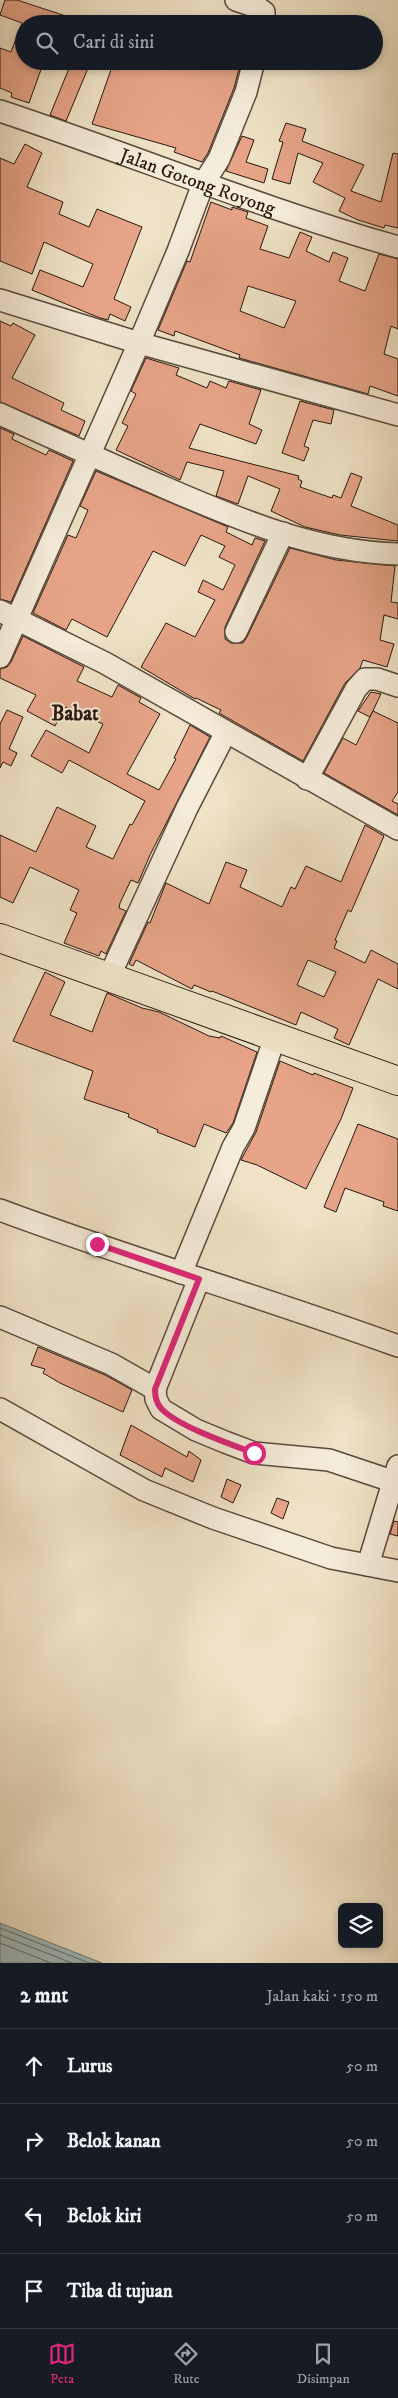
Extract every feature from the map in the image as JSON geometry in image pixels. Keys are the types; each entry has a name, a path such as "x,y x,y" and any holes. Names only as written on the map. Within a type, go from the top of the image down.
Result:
{"highway":[{"path":"0,938 398,1081"}],"street":[{"path":"236,0 257,7 264,12 264,15"},
{"path":"0,657 9,615 89,455 178,251 203,184 219,159 246,92 252,70"},
{"name":"Jalan Gotong Royong","path":"0,111 148,162 203,184 398,247"},
{"path":"0,300 139,342 398,415"},
{"path":"0,414 89,455 236,518 314,543 351,550 398,554"},
{"path":"236,632 283,533"},
{"path":"9,615 105,663 398,829"},
{"path":"307,779 356,689 365,679 377,679 398,686"},
{"path":"108,977 187,808 226,732"},
{"path":"275,1036 244,1128 234,1147 190,1276 155,1389 156,1399 161,1409 196,1430 254,1453 329,1460 396,1477 368,1565"},
{"path":"0,1210 190,1276 322,1318 398,1346"},
{"path":"0,1316 111,1364 155,1389"},
{"path":"0,1409 144,1490 268,1538 331,1558 398,1571"}],"water":[{"path":"0,1923 102,1963 0,1963"}],"building":[{"path":"5,0 17,0 63,15 15,15 15,20 0,15"},
{"path":"15,41 15,70 41,70 29,103 11,97 12,93 0,88 0,48 11,52"},
{"path":"68,70 87,70 66,121 50,115"},
{"path":"111,70 239,70 234,88 208,153 202,162 174,152 176,148 92,124"},
{"path":"286,123 306,129 302,141 364,165 351,191 381,202 393,153 398,154 398,228 385,225 384,228 358,220 339,211 345,198 313,182 323,163 298,153 290,184 272,179 283,142 279,141"},
{"path":"242,136 254,140 246,162 268,169 264,183 226,171"},
{"path":"25,144 42,153 27,187 63,202 59,214 89,227 97,209 142,227 114,299 131,307 125,321 110,314 108,320 100,318 32,290 40,270 83,287 93,264 44,242 32,274 0,261 0,158 14,164"},
{"path":"211,202 232,210 232,207 248,212 246,218 268,226 260,249 289,258 300,232 312,237 306,251 329,262 333,252 348,258 339,281 365,291 379,254 398,259 398,329 391,326 384,354 398,359 398,396 370,386 368,394 239,358 240,355 175,331 174,336 158,330 187,261 190,262","holes":["248,286 296,301 284,328 240,311"]},
{"path":"0,321 11,326 13,323 35,335 12,378 64,403 61,410 85,421 79,436 0,402"},
{"path":"146,358 179,368 176,375 207,388 210,381 226,388 229,381 261,390 249,424 262,430 256,444 200,424 189,448 299,476 298,479 302,481 300,487 332,498 333,495 341,498 351,473 362,477 351,506 398,525 398,541 340,535 305,527 271,511 280,489 248,476 238,504 216,496 224,471 187,462 180,480 116,450 128,426 122,423 136,394 131,391"},
{"path":"300,401 334,410 331,424 313,420 304,446 309,448 304,461 282,453"},
{"path":"0,428 14,434 12,439 46,455 49,450 73,461 11,602 0,599"},
{"path":"96,471 228,527 226,532 252,545 255,538 265,541 225,627 225,639 231,643 243,643 247,637 290,548 336,560 395,566 391,602 398,603 398,619 384,615 380,640 394,644 387,667 363,660 360,668 345,683 303,761 219,713 221,710 195,699 141,667 166,623 195,637 215,600 198,592 203,580 223,590 235,565 219,557 225,546 201,535 185,566 153,551 107,637 72,619 66,630 33,613 68,535 76,538 88,510 80,506"},
{"path":"23,636 84,667 77,681 112,697 118,685 141,698 139,702 160,714 127,774 159,790 176,759 174,758 190,725 210,737 150,855 138,883 131,880 119,908 126,911 106,954 101,951 99,956 64,943 77,913 70,910 79,890 30,867 13,903 0,897 0,835 36,852 57,807 96,826 86,847 113,859 130,824 132,825 145,801 69,760 62,773 31,756 46,730 89,753 103,724 65,707 55,726 27,711 36,695 0,678 0,669 7,667 11,662"},
{"path":"371,692 381,694 370,717 358,711"},
{"path":"7,710 23,717 9,749 17,753 11,766 3,762 0,768 0,724"},
{"path":"373,711 398,723 398,792 392,801 398,804 398,815 324,773 343,738 356,745"},
{"path":"365,825 384,836 351,912 348,910 335,940 337,941 334,948 365,963 371,950 398,964 398,989 378,979 349,1045 334,1038 338,1029 301,1012 296,1025 212,991 194,985 192,989 136,960 133,966 129,964 148,922 150,923 166,883 209,904 226,862 247,870 240,887 282,907 291,887 295,889 306,866 341,882","holes":["308,960 336,972 324,997 297,985"]},
{"path":"45,972 65,982 50,1015 92,1032 107,993 142,1008 159,1012 209,1036 220,1038 221,1036 257,1052 233,1123 226,1133 204,1124 195,1147 157,1132 158,1130 128,1117 129,1114 84,1099 93,1071 13,1041"},
{"path":"280,1061 313,1075 314,1073 353,1088 341,1119 306,1189 257,1165 241,1160 256,1132"},
{"path":"358,1124 398,1139 398,1211 383,1206 384,1202 345,1188 336,1212 324,1207"},
{"path":"38,1347 105,1375 132,1390 123,1412 60,1383 43,1373 45,1369 31,1365"},
{"path":"131,1425 187,1457 189,1451 201,1460 193,1482 165,1468 162,1477 120,1455"},
{"path":"227,1479 241,1485 233,1503 221,1497"},
{"path":"277,1498 289,1502 283,1519 271,1513"},
{"path":"394,1521 398,1522 398,1536 390,1534"}],"district":[{"name":"Babat","path":"75,713"}],"route":[{"path":"97,1244 199,1279 155,1389 156,1399 161,1409 196,1430 254,1453"}]}
